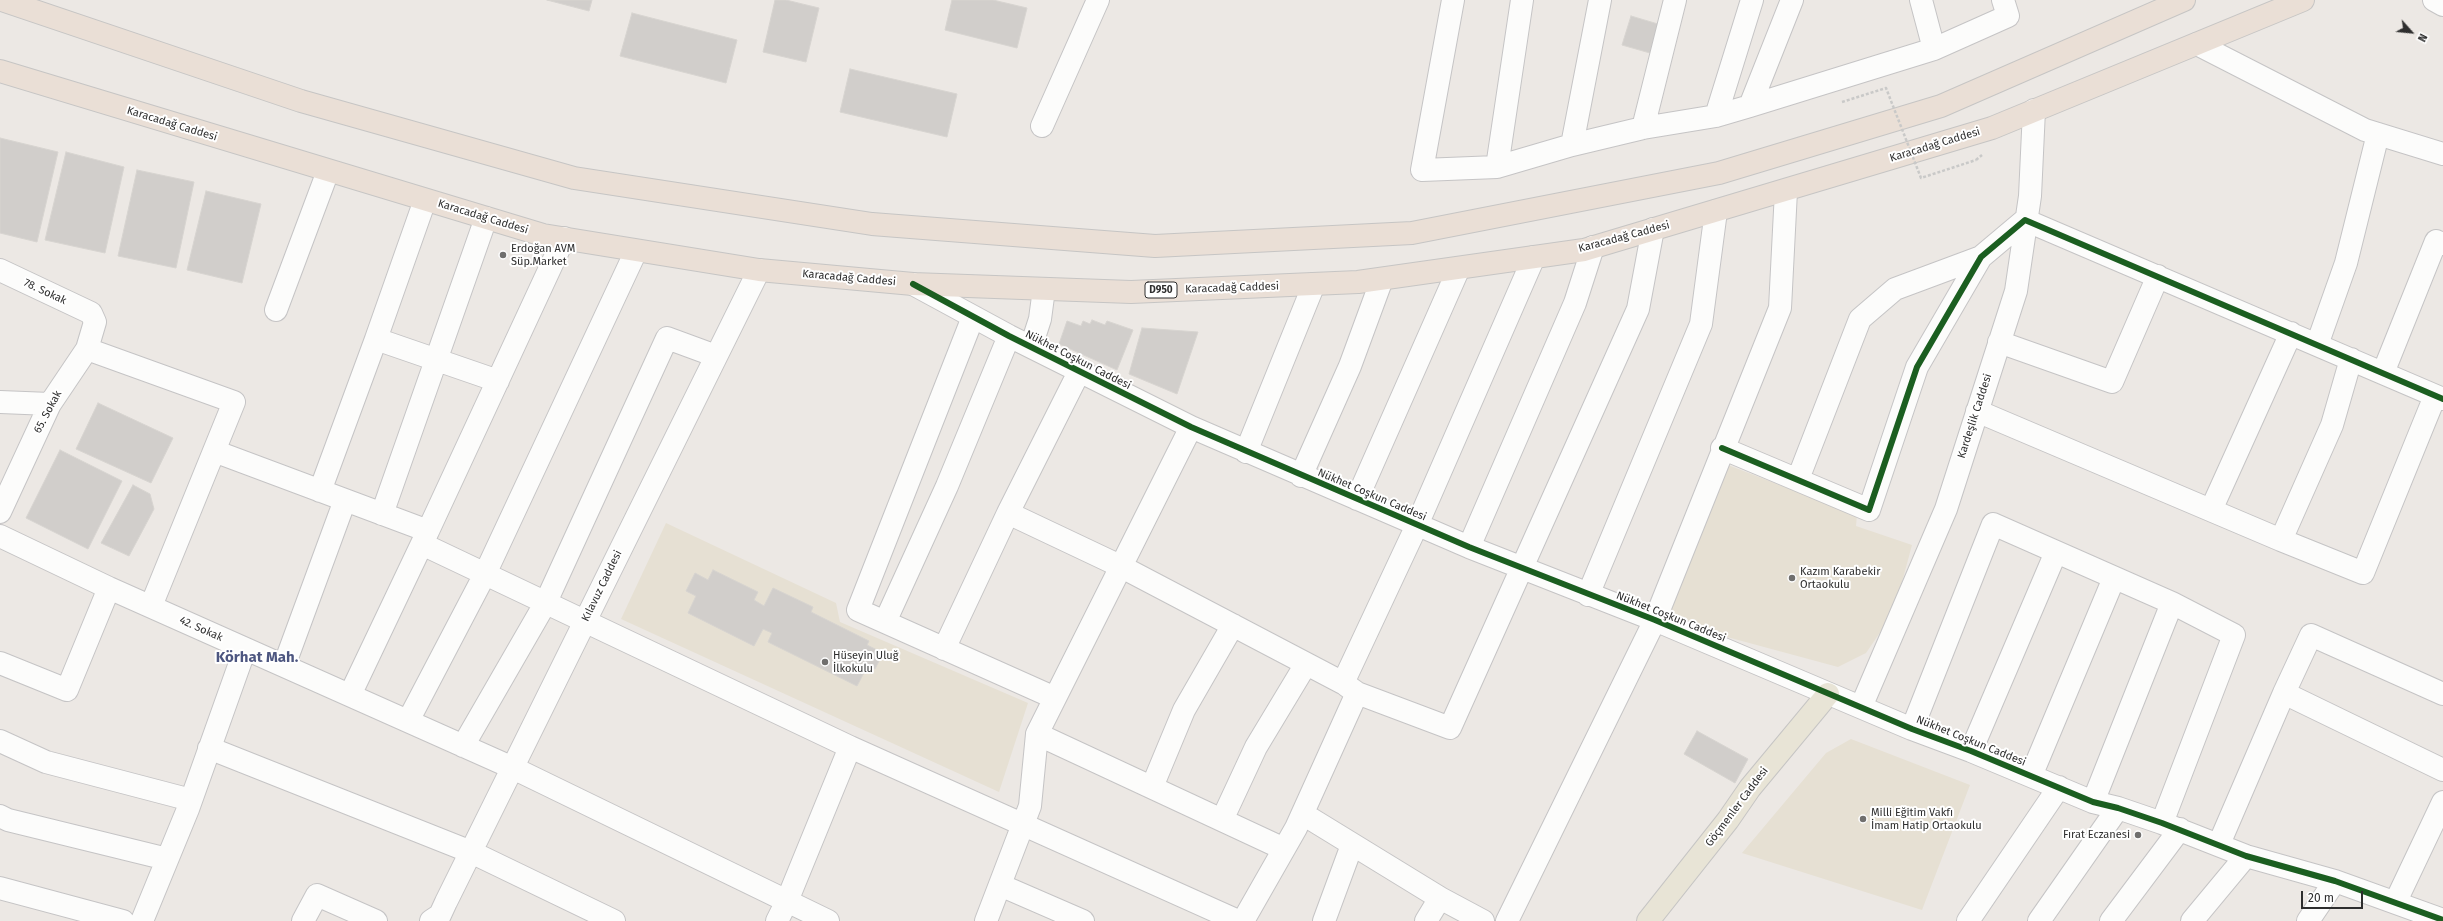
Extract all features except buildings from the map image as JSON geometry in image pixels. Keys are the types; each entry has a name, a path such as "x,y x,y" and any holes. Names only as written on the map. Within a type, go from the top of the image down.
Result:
{"highway":[{"path":"2,0 301,101 574,178 872,224 1155,246 1412,233 1719,173 1942,106 2184,0"},
{"name":"Karacadağ Caddesi","path":"0,71 543,235 759,270 913,284 1131,292 1314,284 1382,279 1593,247 1786,191 1992,128 2303,0"}],"main road":[{"name":"Göçmenler Caddesi","path":"1648,921 1728,820 1750,788 1828,694"}],"street":[{"path":"1042,126 1098,0"},
{"path":"1453,0 1422,170 1497,166 1572,145 1643,128 1716,116 1934,49 2008,16 2003,0"},
{"path":"1497,166 1522,0"},
{"path":"1572,145 1600,0"},
{"path":"1643,128 1674,0"},
{"path":"1716,116 1752,0"},
{"path":"1750,106 1792,0"},
{"path":"1921,0 1934,49"},
{"path":"2434,0 2443,5"},
{"path":"2197,44 2365,130 2443,154"},
{"name":"Kardeşlik Caddesi","path":"1861,707 1946,509 2016,290 2025,220 2030,196 2034,110"},
{"path":"2317,344 2346,262 2378,134"},
{"path":"276,310 328,171"},
{"path":"1507,921 1655,620 1722,448 1780,308 1786,191"},
{"path":"320,491 425,200"},
{"path":"1588,595 1701,324 1716,211"},
{"path":"382,514 438,360 486,218"},
{"path":"1798,480 1860,319 1895,290 1981,257 2025,220 2317,344 2439,398 2363,573 1977,412"},
{"path":"1008,513 1120,566 1350,688 1450,728 1638,309 1652,229"},
{"path":"350,695 425,538 564,238"},
{"path":"2383,373 2436,241 2443,244"},
{"path":"1469,547 1575,302 1593,247"},
{"path":"408,721 485,574 636,251"},
{"path":"1243,921 1302,814 1350,688 1417,525 1534,257"},
{"path":"1722,448 1868,510 1918,367 1981,257"},
{"path":"1357,499 1458,268"},
{"name":"78. Sokak","path":"0,270 91,313"},
{"name":"Kılavuz Caddesi","path":"439,915 759,270"},
{"path":"1999,342 2112,382 2158,276"},
{"path":"1301,476 1350,366 1382,279"},
{"name":"Nükhet Coşkun Caddesi","path":"913,284 1009,336 1190,427 1469,547 1588,595 1655,620 1912,729 1971,751 2093,802 2118,808 2171,826 2246,856 2336,880 2396,901 2443,920"},
{"path":"1246,452 1314,284"},
{"path":"1031,347 1040,319 1044,289"},
{"name":"65. Sokak","path":"0,512 50,404 87,349 95,322 91,313"},
{"path":"973,317 858,610 1055,698"},
{"path":"2211,510 2291,333"},
{"path":"885,622 947,486 1009,336"},
{"path":"464,746 546,602 667,338 716,356"},
{"path":"376,339 498,381"},
{"path":"87,349 234,402 151,606"},
{"path":"2281,540 2332,425 2351,359"},
{"path":"944,649 1008,513 1079,372"},
{"path":"0,402 50,404"},
{"path":"986,921 1030,806 1037,734 1190,427"},
{"path":"214,451 382,514 485,574 585,620 850,747 1238,921"},
{"path":"284,666 346,500"},
{"path":"1912,729 1993,524 2172,603 2234,635 2171,826 2111,921"},
{"name":"42. Sokak","path":"0,536 110,588 513,768 828,921"},
{"path":"1971,751 2056,552"},
{"path":"2031,776 2114,578"},
{"path":"0,663 67,690 110,588"},
{"path":"2093,802 2172,603"},
{"path":"1152,788 1184,710 1233,626"},
{"path":"2219,844 2284,693 2311,635 2443,694"},
{"path":"142,921 191,800 245,648"},
{"path":"1222,820 1256,747 1306,664"},
{"path":"2284,693 2443,770"},
{"path":"1037,734 1284,849"},
{"path":"0,741 46,762 191,800"},
{"path":"777,921 787,901 850,747"},
{"path":"209,748 471,852 614,921"},
{"path":"1968,921 2059,787"},
{"path":"2396,901 2443,802"},
{"path":"2039,921 2118,808"},
{"path":"1302,814 1440,898 1483,921"},
{"path":"0,816 8,820 167,859"},
{"path":"1324,921 1352,844"},
{"path":"2192,921 2246,856"},
{"path":"2308,921 2336,880"},
{"path":"1000,885 1083,921"},
{"path":"0,888 123,921"},
{"path":"303,921 317,895 376,921"},
{"path":"1426,921 1440,898"}],"path":[{"path":"1842,102 1886,88 1920,178 1976,160"}],"shaded area":[{"name":"Kazım Karabekir Ortaokulu","path":"1728,465 1857,515 1856,526 1912,545 1894,612 1866,653 1838,667 1716,634 1668,612"},
{"name":"Hüseyin Uluğ İlkokulu","path":"666,523 836,603 840,622 1028,703 999,792 621,619"},
{"name":"Milli Eğitim Vakfı İmam Hatip Ortaokulu","path":"1851,739 1970,785 1922,910 1742,853 1826,753"}],"cycle path":[{"path":"1722,448 1869,510 1917,367 1981,257 2025,220 2443,399"},
{"path":"913,284 1009,336 1191,427 1469,547 1655,620 1912,729 1971,751 2093,802 2118,808 2162,823 2246,856 2335,881 2443,920"}],"place":[{"name":"Erdoğan AVM Süp.Market","path":"503,255"},
{"name":"Kazım Karabekir Ortaokulu","path":"1792,578"},
{"name":"Hüseyin Uluğ İlkokulu","path":"825,662"},
{"name":"Milli Eğitim Vakfı İmam Hatip Ortaokulu","path":"1863,819"},
{"name":"Fırat Eczanesi","path":"2138,835"}],"district":[{"name":"Körhat Mah.","path":"257,658"}]}
